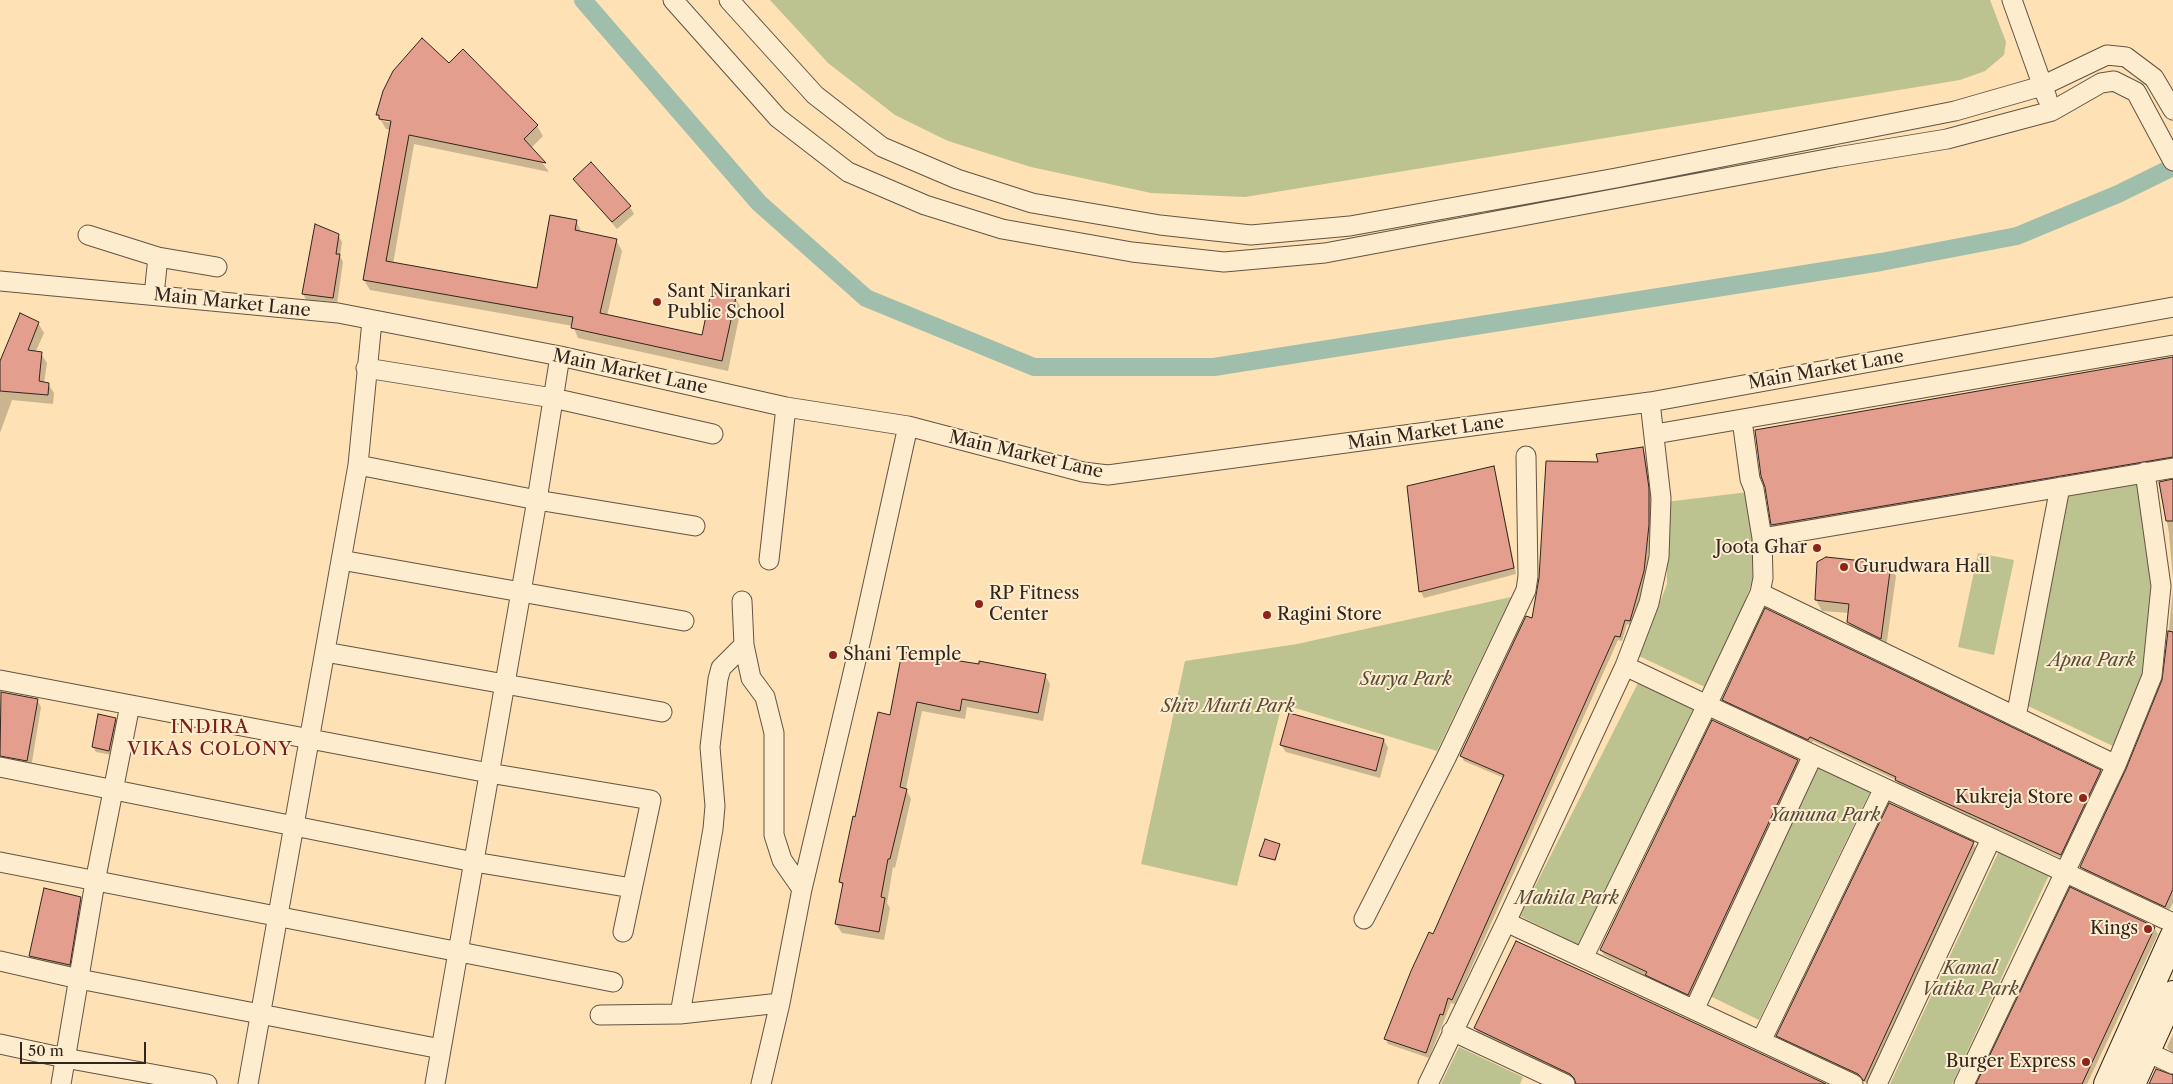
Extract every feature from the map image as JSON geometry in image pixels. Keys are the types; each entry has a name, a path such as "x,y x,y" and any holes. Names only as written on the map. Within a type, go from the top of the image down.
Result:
{"street":[{"path":"673,0 778,118 848,172 925,205 1002,229 1132,252 1224,262 1325,253 1837,157 1947,139 2052,111 2101,83 2114,81 2140,100 2173,161"},
{"path":"729,0 815,95 882,147 957,179 1032,203 1160,225 1250,235 1350,226 1616,178 1955,111 2042,86 2107,55 2126,57 2154,78 2172,107"},
{"path":"2012,0 2052,111"},
{"path":"2140,100 2154,78"},
{"path":"88,235 158,257 217,267"},
{"path":"154,295 158,257"},
{"name":"Main Market Lane","path":"0,281 338,313 560,356 786,407 908,426 1083,472 1108,475 1650,402 2173,307"},
{"path":"248,1084 358,465 372,321"},
{"path":"1655,434 2173,345"},
{"path":"435,1084 537,500 560,356"},
{"path":"366,368 553,398 713,434"},
{"path":"1428,1084 1625,666 1649,603 1659,557 1661,498 1650,402"},
{"path":"769,560 786,407"},
{"path":"1584,958 1760,593 1767,567 1754,489 1750,479 1742,420"},
{"path":"761,1084 780,1003 802,889 861,639 908,426"},
{"path":"1364,919 1446,758 1526,590 1528,576 1526,456"},
{"path":"358,465 537,500 695,526"},
{"path":"1762,538 2173,468"},
{"path":"1964,1084 2116,765 2152,676 2161,586 2145,472"},
{"path":"2016,717 2060,487"},
{"path":"341,560 684,620"},
{"path":"1760,593 2116,765"},
{"path":"742,601 744,645 751,678 765,697 774,733 774,835 782,860 802,889"},
{"path":"680,1014 713,829 715,806 710,747 718,679 721,668 744,645"},
{"path":"325,652 662,712"},
{"path":"1625,666 1671,685 1707,705 2173,923"},
{"path":"0,680 489,773 651,800 623,932"},
{"path":"61,1084 95,882 130,705"},
{"path":"1694,1010 1813,755"},
{"path":"0,766 474,862 632,888"},
{"path":"1761,1041 1884,788"},
{"path":"1877,1084 1991,839"},
{"path":"0,862 613,982"},
{"path":"1506,922 1853,1084"},
{"path":"2107,1084 2173,937"},
{"path":"0,961 78,980 441,1049"},
{"path":"2132,1084 2173,994"},
{"path":"600,1015 680,1014 780,1003"},
{"path":"1452,1031 1532,1077 1565,1084"},
{"path":"0,1044 207,1084"},
{"path":"2147,1052 2173,1064"}],"green space":[{"path":"770,0 1990,0 2006,42 2004,55 1985,71 1960,80 1245,197 1151,193 1031,167 948,141 895,115 828,63"},
{"name":"Apna Park","path":"2139,483 2153,591 2146,675 2115,747 2028,706 2067,494"},
{"path":"1748,492 1757,570 1737,621 1705,687 1639,656 1667,584 1666,502"},
{"path":"1978,553 2014,560 1994,655 1958,647"},
{"path":"1511,597 1437,751 1282,704 1237,886 1141,864 1185,661 1297,644"},
{"name":"Mahila Park","path":"1638,683 1699,709 1581,946 1520,916"},
{"name":"Yamuna Park","path":"1817,764 1871,790 1759,1020 1708,995"},
{"name":"Kamal Vatika Park","path":"1999,851 2049,875 1952,1084 1890,1084"},
{"path":"1459,1047 1523,1077 1520,1084 1441,1084"}],"building":[{"path":"422,38 449,63 463,49 538,125 524,139 546,163 409,135 386,261 537,288 550,215 577,220 575,230 617,239 600,313 702,335 711,292 736,297 722,361 571,328 573,317 363,280 391,121 379,119 379,115 376,115 383,91 393,71"},
{"path":"591,162 631,206 612,222 573,179"},
{"path":"315,224 339,234 336,254 340,254 333,298 302,294"},
{"path":"20,313 39,322 28,350 42,352 39,381 49,383 48,395 0,391 0,361"},
{"path":"2173,357 2173,457 1771,525 1765,487 1761,476 1755,430"},
{"path":"1643,447 1649,488 1649,525 1644,571 1630,621 1625,620 1620,637 1615,636 1452,1000 1448,998 1443,1015 1440,1014 1426,1053 1384,1039 1411,971 1429,932 1433,934 1504,775 1460,756 1526,616 1532,618 1539,578 1546,461 1598,462 1596,454"},
{"path":"1494,466 1514,568 1419,592 1407,486"},
{"path":"2173,479 2173,521 2166,521 2159,482"},
{"path":"1826,557 1891,564 1881,639 1847,622 1849,604 1815,600 1817,562"},
{"path":"1765,608 2101,770 2061,855 1895,780 1896,777 1810,737 1808,740 1722,700"},
{"path":"2168,631 2173,632 2173,889 2165,907 2080,867 2126,769 2162,680"},
{"path":"902,652 979,664 979,661 1046,674 1038,713 962,699 960,711 917,702 900,787 907,789 890,859 888,859 881,897 885,898 879,932 835,924 843,883 839,882 878,712 890,715"},
{"path":"1,692 38,699 27,761 0,756"},
{"path":"1289,713 1384,739 1376,771 1280,745"},
{"path":"98,714 116,718 109,751 92,747"},
{"path":"1712,720 1798,760 1688,995 1645,975 1647,972 1600,950"},
{"path":"1889,803 1974,842 1864,1081 1858,1074 1776,1036"},
{"path":"1265,839 1280,844 1275,860 1259,856"},
{"path":"2070,887 2155,927 2082,1084 1976,1084"},
{"path":"44,888 81,897 70,965 29,956"},
{"path":"1516,941 1826,1084 1576,1084 1570,1074 1474,1028"},
{"path":"2156,1069 2173,1075 2173,1084 2149,1084"}],"waterway":[{"path":"583,0 759,203 866,298 1034,367 1214,367 1881,262 2017,236 2118,194 2173,167"}],"place":[{"name":"Sant Nirankari Public School","path":"657,302"},
{"name":"Joota Ghar","path":"1817,548"},
{"name":"Gurudwara Hall","path":"1844,567"},
{"name":"RP Fitness Center","path":"979,604"},
{"name":"Ragini Store","path":"1267,615"},
{"name":"Shani Temple","path":"833,655"},
{"name":"Kukreja Store","path":"2083,798"},
{"name":"Kings","path":"2148,929"},
{"name":"Burger Express","path":"2086,1062"}],"district":[{"name":"INDIRA VIKAS COLONY","path":"210,739"}],"park label":[{"name":"Surya Park","path":"1406,680"},
{"name":"Shiv Murti Park","path":"1228,707"}]}
